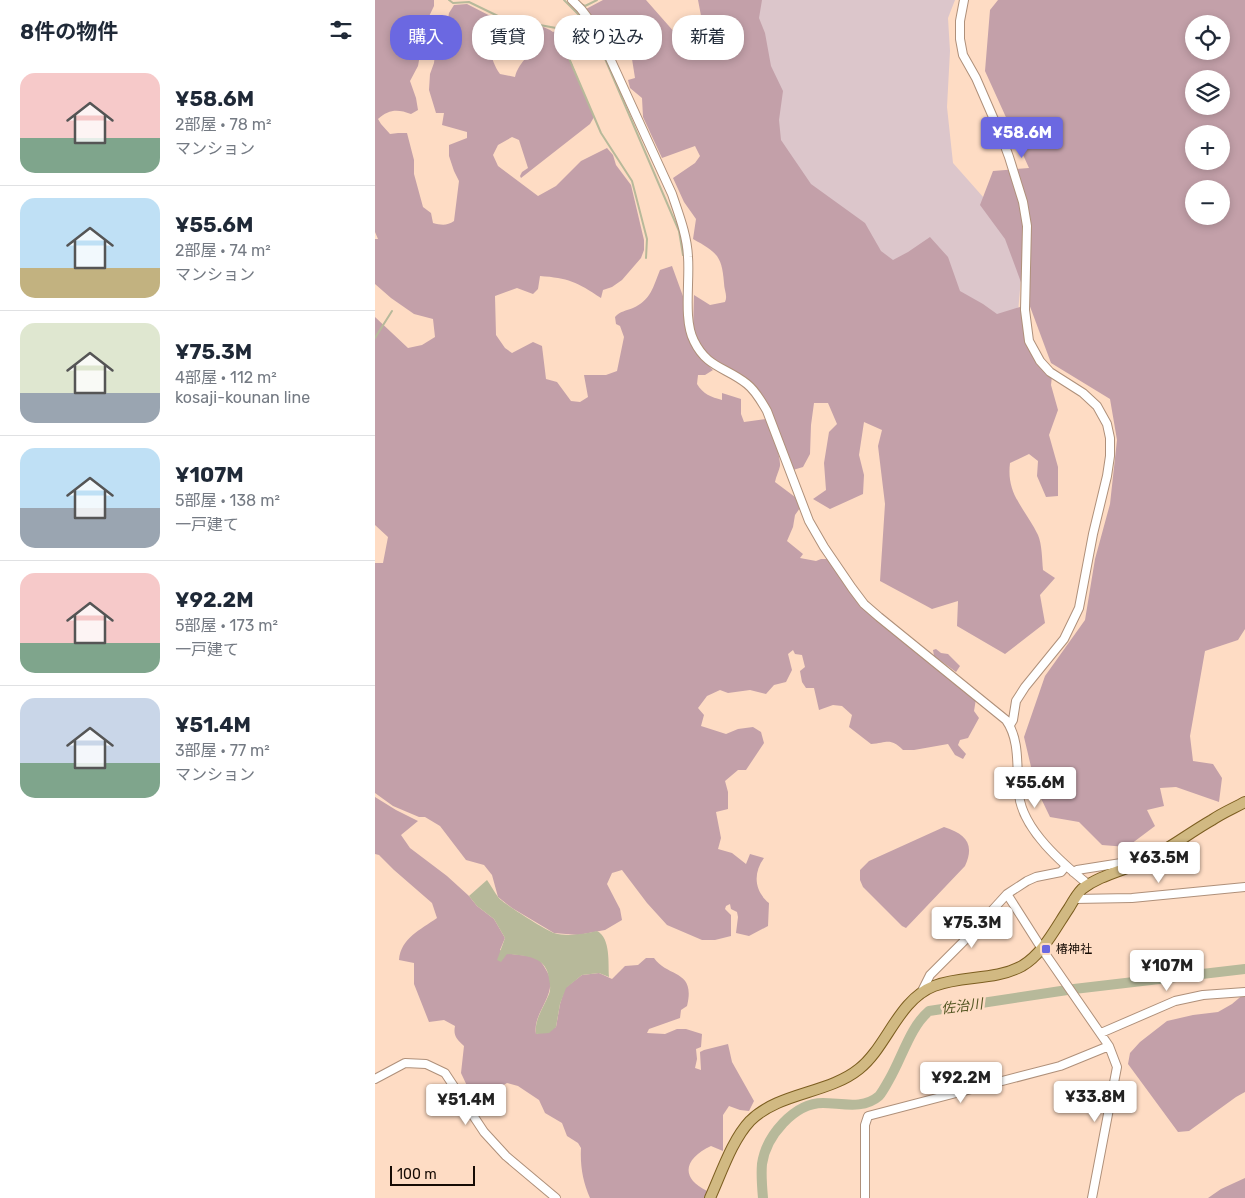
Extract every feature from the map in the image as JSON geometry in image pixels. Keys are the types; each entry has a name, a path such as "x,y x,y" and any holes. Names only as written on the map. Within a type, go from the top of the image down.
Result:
{"main road":[{"path":"710,1198 740,1134 749,1122 772,1106 848,1077 859,1069 870,1058 913,1000 921,993 933,986 993,977 1024,965 1042,949 1081,890 1097,879 1143,862 1245,802"}],"street":[{"path":"572,0 597,30 682,222 688,256 689,325 698,349 715,366 747,384 761,400 767,411 809,521 823,547 865,604 980,697 1010,725 1015,740 1019,796 1023,811 1043,840 1066,866 1089,885"},
{"path":"964,0 960,22 960,39 963,55 982,91 1009,156 1023,202 1027,226 1025,310 1029,341 1040,361 1050,372 1083,393 1097,406 1107,424 1110,438 1107,476 1093,534 1079,608 1064,639 1016,701 1013,720 1010,725"},
{"path":"1073,872 1141,859 1143,862"},
{"path":"921,993 930,975 1007,894 1036,877 1061,872 1066,866"},
{"path":"1074,899 1132,898 1245,887"},
{"path":"1007,894 1042,949 1101,1033 1109,1046 1117,1067 1092,1198"},
{"path":"1101,1033 1175,1001 1203,995 1245,992"},
{"path":"865,1198 865,1124 868,1116 1060,1066 1109,1046"},
{"path":"375,1079 405,1063 425,1064 445,1073 484,1132 505,1156 555,1198"}],"shaded area":[{"path":"375,0 434,0 434,6 430,15 390,15 390,60 419,60 410,81 418,110 411,114 402,111 390,112 378,119 390,134 407,133 414,160 414,174 423,207 431,213 433,223 444,225 454,221 459,181 449,156 449,145 467,138 467,132 442,125 444,113 436,113 429,90 430,74 434,60 462,60 462,15 449,15 449,13 454,5 467,4 488,15 472,15 472,60 493,60 500,74 515,77 524,60 544,60 544,28 554,32 554,60 570,60 594,117 590,124 521,178 522,172 528,168 519,140 512,137 498,145 493,155 498,166 538,196 556,186 581,161 607,148 613,155 616,165 631,185 644,240 644,250 641,258 622,280 612,287 603,290 601,298 572,282 540,276 538,289 533,294 517,288 495,296 496,335 505,348 512,353 533,342 542,346 546,379 557,382 571,401 580,402 588,397 584,375 606,375 617,371 624,337 620,326 616,324 615,317 644,301 651,292 660,270 672,266 684,299 685,325 690,342 698,355 713,370 705,375 698,375 697,384 705,393 714,398 722,400 722,393 741,399 741,414 744,422 766,419 780,461 775,482 795,497 800,508 795,515 793,527 787,541 803,554 800,558 816,561 827,559 864,606 976,699 974,711 979,718 968,738 960,740 958,745 966,754 963,759 955,755 948,744 903,750 891,742 871,744 849,727 852,715 842,706 833,705 819,710 814,688 806,688 802,682 800,671 805,667 802,655 795,654 793,650 788,654 792,670 786,682 774,685 766,694 750,690 728,693 720,690 707,696 698,708 704,715 701,726 726,734 738,729 753,727 761,732 764,743 746,770 738,770 725,781 728,792 728,809 716,812 721,838 718,849 732,853 746,864 750,854 764,858 758,870 757,882 760,893 769,903 768,926 749,936 736,933 737,912 731,909 730,904 725,909 731,915 731,936 715,940 702,940 667,925 647,903 622,870 612,873 607,884 620,909 622,920 605,930 578,935 554,933 512,908 498,897 492,875 484,865 466,860 440,826 425,817 419,817 393,806 375,793 375,563 383,563 388,537 375,525 375,317 408,348 422,345 435,337 433,319 414,314 375,284 375,239 378,239 375,232"},
{"path":"603,0 646,0 659,15 591,15 586,9"},
{"path":"698,0 762,0 759,18 765,33 771,66 783,91 779,120 781,140 811,184 865,223 881,251 893,260 930,237 948,257 960,291 997,314 1023,306 1026,340 1052,376 1051,385 1058,410 1049,435 1058,467 1058,496 1046,497 1037,476 1038,461 1029,454 1010,463 1011,484 1018,501 1038,535 1042,552 1043,570 1055,578 1040,595 1045,623 1005,654 957,626 958,601 932,609 880,581 885,504 878,446 882,430 864,422 859,455 864,475 863,494 830,509 813,499 826,490 824,463 829,432 837,424 828,403 814,403 810,454 803,467 793,470 767,403 752,384 737,373 723,368 703,350 693,330 694,295 710,305 725,302 726,295 722,266 712,251 693,239 696,219 684,202 673,178 695,163 700,156 695,146 662,158 643,117 642,98 630,88 628,80 635,78 632,60 662,60 662,18 672,30 672,60 744,60 744,15 701,15"},
{"path":"747,0 955,0 948,18 950,51 947,107 953,163 1007,224 1022,267 1018,312 1000,323 872,258 772,143"},
{"path":"998,0 1245,0 1245,629 1238,640 1205,651 1190,736 1193,761 1213,764 1222,778 1219,802 1176,787 1160,788 1164,806 1147,810 1155,826 1127,847 1102,845 1079,822 1050,817 1036,788 1024,737 1045,676 1085,620 1095,559 1110,504 1117,440 1110,399 1051,363 1005,239 980,205 993,171 1029,168 985,71 990,10"},
{"path":"936,649 941,653 948,654 960,666 956,672 934,656 933,650"},
{"path":"375,797 418,821 401,835 410,848 447,876 477,906 494,919 505,938 500,950 509,954 533,957 542,963 549,977 550,985 549,994 538,1017 536,1034 556,1027 565,988 582,975 599,973 612,979 625,966 638,965 646,958 654,958 666,969 684,980 688,986 689,994 687,1006 681,1010 680,1018 649,1029 647,1033 665,1034 677,1029 686,1029 702,1034 701,1047 696,1049 697,1059 695,1068 701,1070 700,1052 728,1044 732,1062 754,1101 749,1111 729,1106 723,1115 723,1151 711,1146 695,1156 691,1162 689,1174 698,1186 707,1191 704,1198 590,1198 585,1186 581,1148 578,1143 567,1136 562,1123 545,1113 539,1100 518,1086 507,1083 495,1090 489,1100 476,1105 461,1073 464,1046 456,1037 455,1026 444,1020 429,1022 414,984 414,963 399,960 407,940 437,918 432,903 379,855 375,854"},
{"path":"944,827 958,833 967,841 969,852 965,866 906,928 863,887 860,880 860,870 869,861"},
{"path":"487,880 501,900 549,931 570,935 597,931 605,939 608,952 609,977 599,973 582,975 566,988 560,1004 556,1027 549,1033 536,1034 538,1018 550,990 547,971 540,962 528,957 507,954 501,962 497,960 505,938 494,919 477,906 469,896"},
{"path":"1245,993 1245,1092 1189,1131 1178,1132 1128,1064 1130,1053 1140,1042 1167,1021 1218,1012 1232,1004"},
{"path":"1245,1178 1245,1198 1208,1198 1221,1189"}],"waterway":[{"path":"449,0 453,3 469,2 502,18 556,28 601,133 632,181 647,239 646,258"},
{"path":"564,0 585,21 603,54 679,231 683,255"},
{"path":"579,3 585,6 597,0"},
{"path":"375,338 392,311"},
{"name":"佐治川","path":"763,1198 762,1164 775,1132 792,1115 812,1104 859,1104 866,1103 879,1096 894,1071 911,1034 929,1011 1074,989 1245,969"}],"place":[{"name":"椿神社","path":"1046,949"}]}
